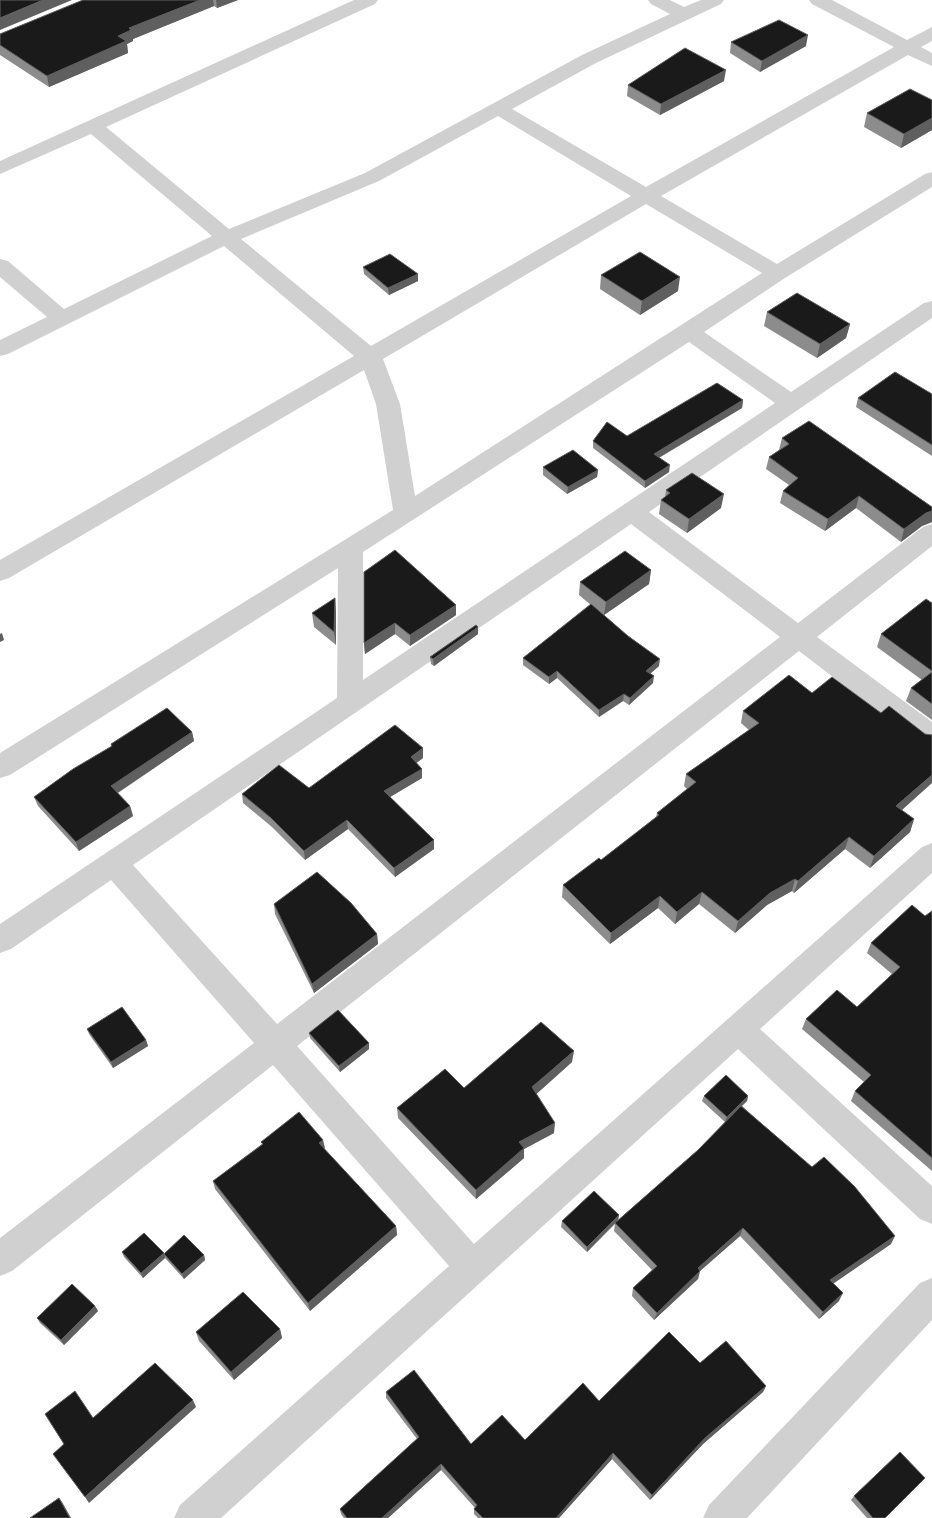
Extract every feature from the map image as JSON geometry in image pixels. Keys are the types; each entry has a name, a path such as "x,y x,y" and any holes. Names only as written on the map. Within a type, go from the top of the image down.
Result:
{"street":[{"path":"0,168 369,0"},
{"path":"657,0 685,15"},
{"path":"0,349 225,238 372,176 589,60 715,0"},
{"path":"818,0 932,60"},
{"path":"0,572 647,195 932,33"},
{"path":"500,109 777,274"},
{"path":"93,126 370,358 388,404 406,514"},
{"path":"0,767 351,549 777,274 932,178"},
{"path":"0,266 61,318"},
{"path":"0,940 932,308"},
{"path":"689,332 791,403"},
{"path":"630,511 932,737"},
{"path":"0,1259 932,533"},
{"path":"350,701 351,549"},
{"path":"193,1518 932,855"},
{"path":"114,862 473,1267"},
{"path":"738,1029 932,1208"},
{"path":"722,1518 932,1296"}],"building":[{"path":"0,0 43,0 0,18"},
{"path":"83,0 200,0 129,28 131,30 118,36 126,41 47,76 0,45 0,34"},
{"path":"779,20 808,35 762,61 731,42"},
{"path":"685,48 726,70 661,104 628,85"},
{"path":"910,89 932,100 932,118 904,134 867,113"},
{"path":"640,252 680,277 642,301 601,275"},
{"path":"390,254 418,274 388,288 363,267"},
{"path":"797,293 850,324 820,344 767,312"},
{"path":"895,372 932,394 932,445 858,398"},
{"path":"717,383 743,400 654,454 670,465 645,481 593,441 607,422 627,436"},
{"path":"809,421 932,507 932,511 926,513 904,529 859,496 828,519 783,491 798,478 769,457 789,444 782,438"},
{"path":"573,450 598,470 568,487 543,467"},
{"path":"692,473 724,494 689,519 661,500 670,493 666,490"},
{"path":"395,550 456,605 410,635 395,623 364,643 364,572"},
{"path":"625,551 651,570 606,602 580,582"},
{"path":"335,598 334,632 312,613"},
{"path":"926,599 932,603 932,671 881,634"},
{"path":"591,604 628,636 660,659 646,671 654,676 630,698 624,694 599,710 557,671 549,677 523,658"},
{"path":"476,625 478,627 433,659 430,657"},
{"path":"932,672 932,704 911,688"},
{"path":"789,675 812,693 832,677 881,713 889,706 925,734 932,735 932,775 896,806 914,819 874,856 849,837 798,881 795,879 770,893 738,921 702,892 677,912 660,896 611,933 563,885 599,858 601,860 659,815 657,813 696,782 686,774 759,723 743,711"},
{"path":"167,708 192,732 111,786 130,806 76,842 34,797 73,769 112,746 111,744"},
{"path":"395,725 423,748 411,757 422,769 384,791 434,840 394,868 347,820 304,851 271,818 242,794 279,765 309,788"},
{"path":"317,872 351,903 377,934 312,984 274,904"},
{"path":"912,905 925,916 932,911 932,1158 855,1091 871,1075 806,1019 837,990 857,1007 900,967 871,943"},
{"path":"122,1007 146,1040 111,1062 87,1029"},
{"path":"338,1010 369,1043 339,1066 309,1033"},
{"path":"541,1022 574,1051 532,1087 555,1123 519,1142 524,1148 476,1190 397,1108 445,1069 464,1088"},
{"path":"726,1075 748,1096 727,1117 704,1096"},
{"path":"741,1106 812,1167 824,1157 855,1187 895,1236 830,1280 843,1293 823,1312 743,1228 698,1268 700,1271 657,1313 633,1288 657,1266 615,1223 698,1150"},
{"path":"299,1112 323,1140 319,1143 396,1226 308,1303 213,1181 263,1144 261,1142"},
{"path":"594,1191 619,1215 587,1247 562,1221"},
{"path":"144,1233 164,1253 141,1273 122,1252"},
{"path":"184,1235 204,1255 182,1274 164,1254"},
{"path":"72,1284 95,1306 61,1340 37,1318"},
{"path":"243,1292 280,1329 231,1372 196,1332"},
{"path":"669,1332 700,1363 726,1341 766,1386 705,1438 652,1495 613,1453 556,1518 483,1518 474,1509 477,1505 441,1464 382,1518 347,1518 340,1509 419,1437 386,1392 414,1370 471,1444 502,1415 525,1440 583,1383 599,1401"},
{"path":"155,1363 193,1400 85,1497 53,1454 64,1444 45,1414 75,1391 93,1418"},
{"path":"900,1452 925,1478 885,1518 873,1518 854,1496"},
{"path":"59,1498 70,1518 30,1518"}]}
